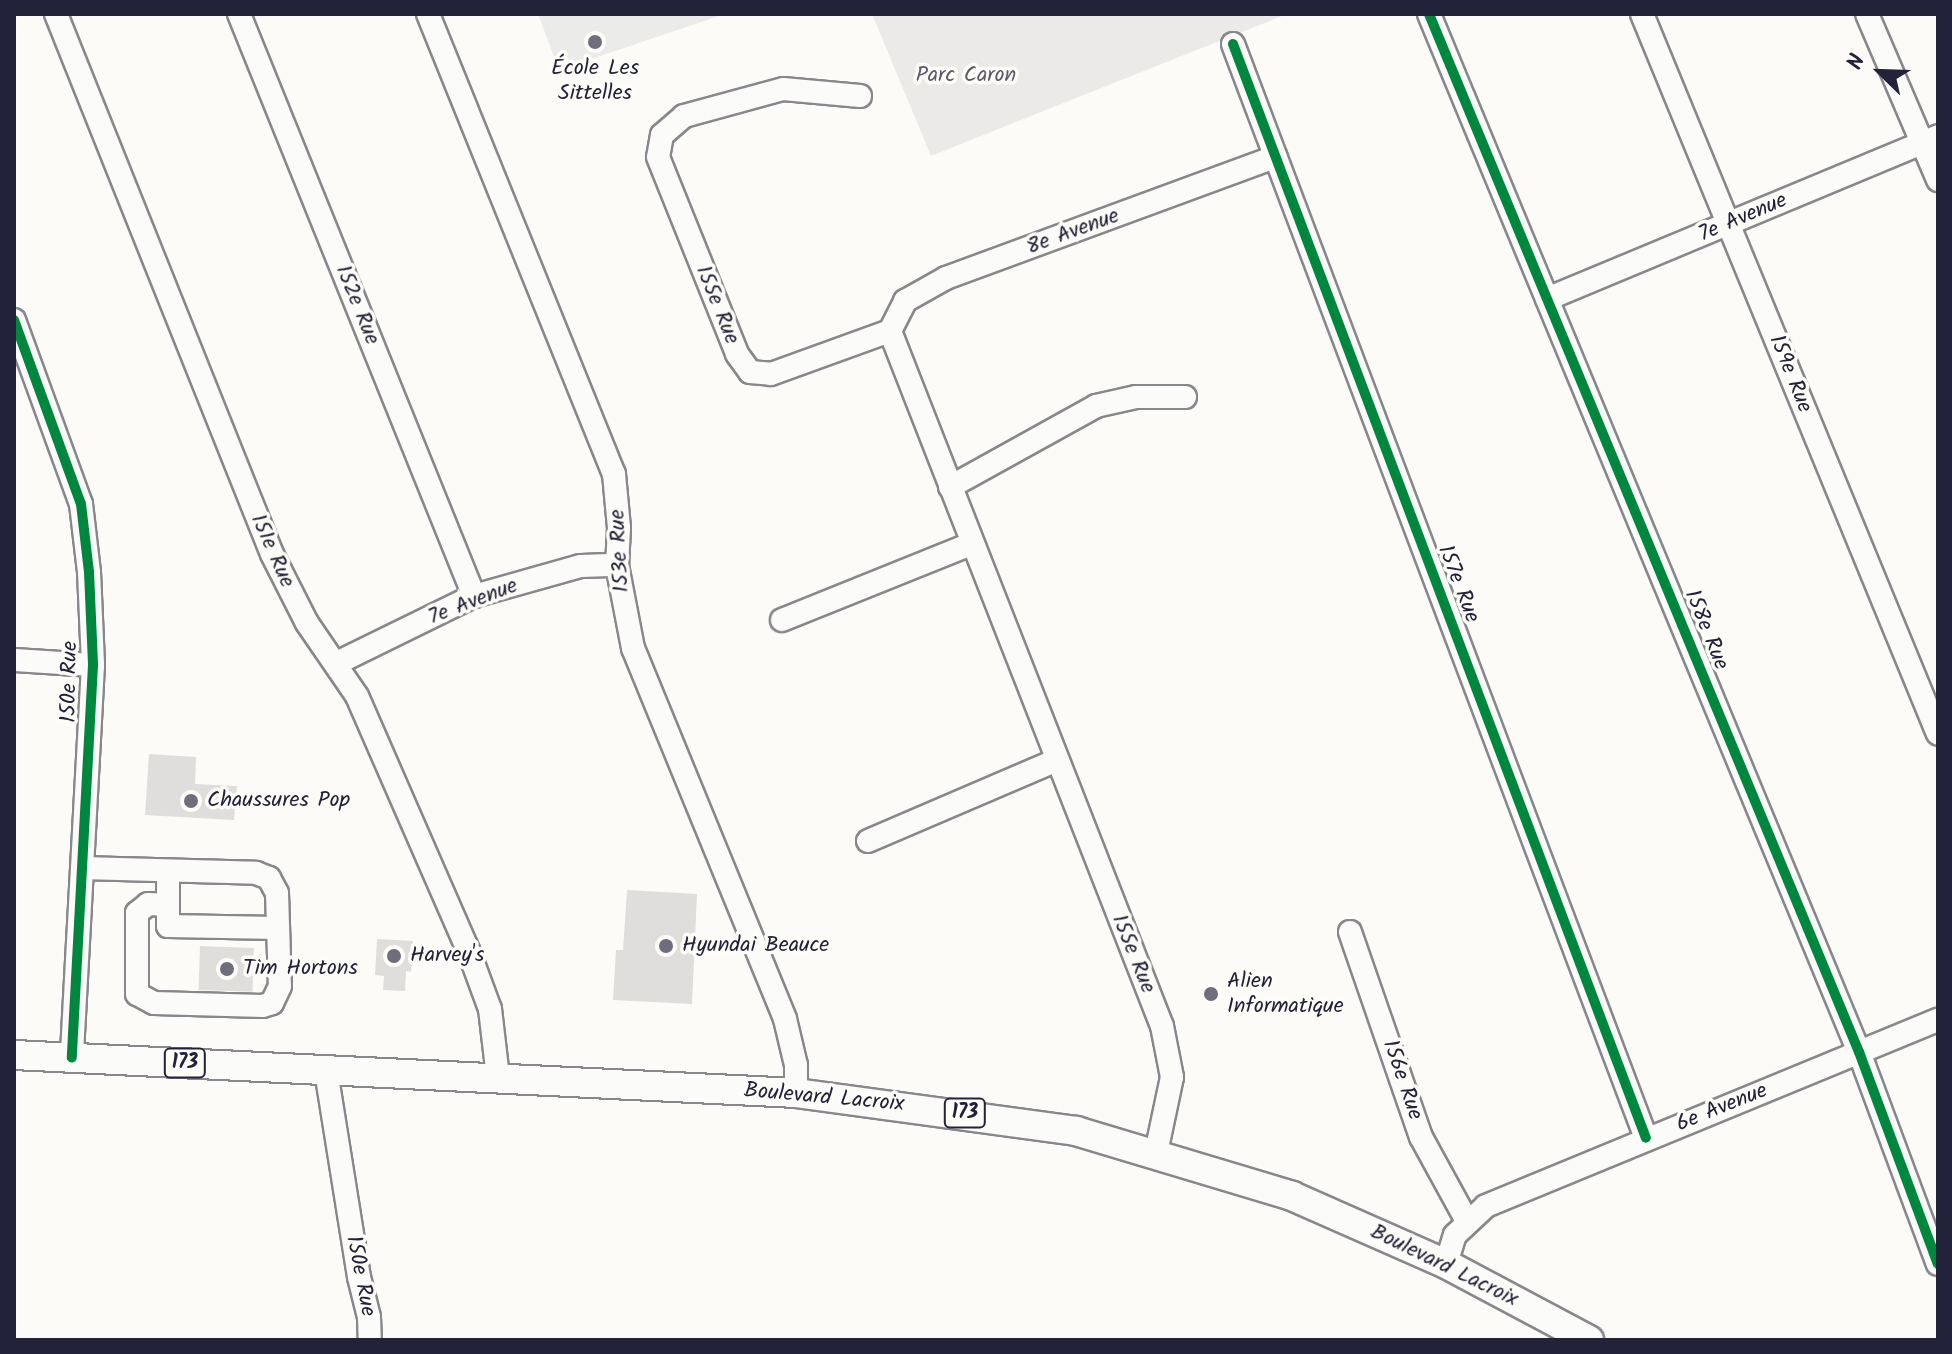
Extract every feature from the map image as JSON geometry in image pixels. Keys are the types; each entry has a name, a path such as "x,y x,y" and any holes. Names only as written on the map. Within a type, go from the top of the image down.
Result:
{"main road":[{"name":"Boulevard Lacroix","path":"14,1055 796,1093 1007,1119 1076,1131 1292,1196 1446,1264 1589,1340"}],"street":[{"name":"151e Rue","path":"56,14 272,554 307,623 357,696 469,952 490,1009 498,1077"},
{"name":"152e Rue","path":"239,14 474,596"},
{"name":"153e Rue","path":"428,14 614,474 619,528 617,565 623,607 643,680 785,1019 796,1065 796,1093"},
{"name":"158e Rue","path":"1429,14 1859,1052 1938,1264"},
{"name":"159e Rue","path":"1642,14 1938,734"},
{"path":"1867,14 1931,139 1938,180"},
{"name":"157e Rue","path":"1233,44 1646,1138"},
{"name":"155e Rue","path":"860,96 783,89 684,116 662,135 658,157 737,354 750,372 771,374 890,331 1162,1026 1171,1058 1171,1095 1156,1153"},
{"name":"7e Avenue","path":"1547,299 1931,139"},
{"name":"8e Avenue","path":"890,331 905,301 946,278 1275,157"},
{"name":"150e Rue","path":"14,320 81,504 89,572 93,665 72,1057"},
{"path":"950,487 1096,406 1136,397 1185,397"},
{"path":"782,620 971,544"},
{"name":"7e Avenue","path":"337,663 474,596 581,566 617,565"},
{"path":"14,660 93,665"},
{"path":"868,841 1057,760"},
{"path":"82,868 256,873 269,878 277,893 280,986 272,1003 263,1006 154,1003 137,994 137,913 148,904 168,905"},
{"path":"168,871 168,926 278,928"},
{"name":"156e Rue","path":"1350,932 1421,1137 1467,1221"},
{"name":"6e Avenue","path":"1446,1264 1455,1235 1486,1206 1938,1020"},
{"name":"150e Rue","path":"326,1071 359,1277 369,1317 370,1340"}],"shaded area":[{"name":"École Les Sittelles","path":"538,14 725,14 559,70"}],"green space":[{"name":"Parc Caron","path":"872,14 1287,14 931,156"}],"building":[{"name":"Chaussures Pop","path":"149,754 196,757 195,784 237,786 234,820 145,815"},
{"path":"627,890 697,894 692,1004 613,1000 616,950 623,950"},
{"name":"Harvey's","path":"377,939 413,941 411,972 406,971 405,991 383,990 384,976 375,975"},
{"name":"Tim Hortons","path":"200,946 254,948 252,992 198,990"}],"cycle path":[{"path":"1429,14 1859,1052 1938,1264"},
{"path":"1233,44 1646,1138"},
{"path":"14,320 81,504 89,572 93,665 72,1057"}],"place":[{"name":"École Les Sittelles","path":"595,42"},
{"name":"Chaussures Pop","path":"191,801"},
{"name":"Hyundai Beauce","path":"666,946"},
{"name":"Harvey's","path":"394,956"},
{"name":"Tim Hortons","path":"227,969"},
{"name":"Alien Informatique","path":"1211,994"}]}
